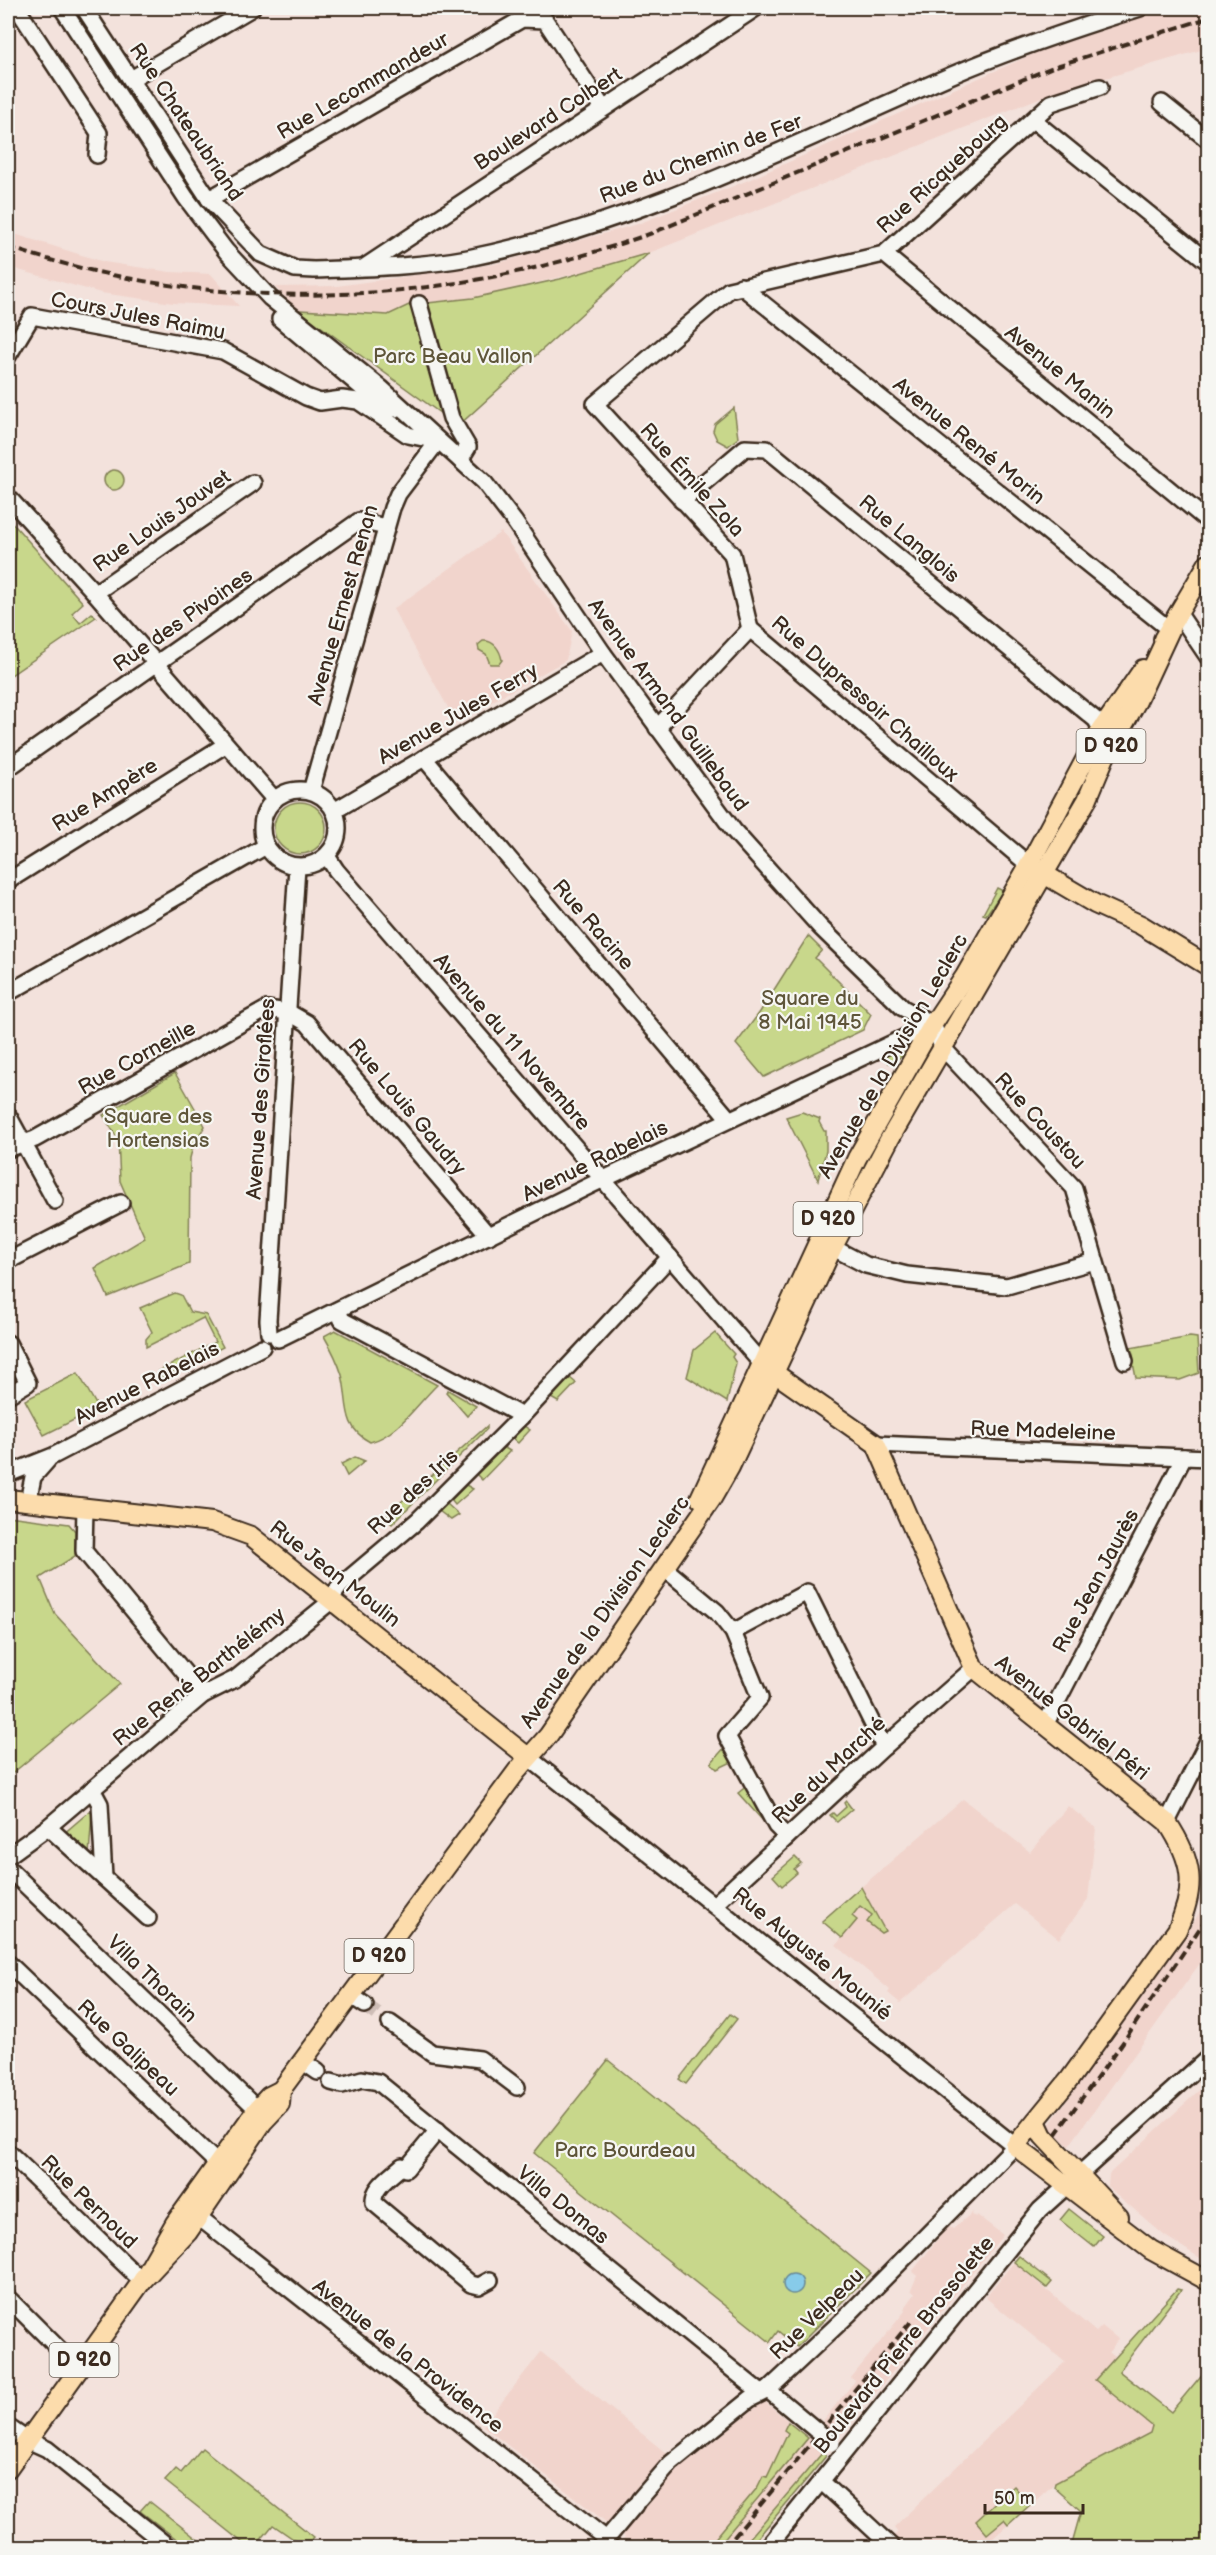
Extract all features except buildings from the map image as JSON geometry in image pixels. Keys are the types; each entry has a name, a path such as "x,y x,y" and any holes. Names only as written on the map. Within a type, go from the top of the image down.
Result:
{"main road":[{"name":"Avenue de la Division Leclerc","path":"528,1757 551,1732 711,1500 825,1243 855,1163 933,1024 1036,870 1087,800 1105,757 1137,701 1170,630 1209,563"},
{"name":"Avenue de la Division Leclerc","path":"825,1243 939,1052 1036,870 1101,730 1170,630"},
{"path":"1036,870 1095,904 1141,925 1209,966"},
{"path":"768,1369 876,1444"},
{"name":"Avenue Gabriel Péri","path":"876,1444 974,1668 1167,1822 1183,1845 1188,1862 1191,1881 1185,1913 1177,1930 1069,2080 1015,2146"},
{"name":"Rue Jean Moulin","path":"8,1499 212,1522 251,1536 331,1597 528,1757"},
{"name":"D 920","path":"8,2468 142,2281 188,2232 195,2208 218,2164 260,2116 280,2104 281,2090 302,2061 357,2000 528,1757"},
{"name":"D 920","path":"195,2208 260,2116"},
{"path":"1036,2121 1043,2136 1142,2243 1185,2270 1209,2281"},
{"name":"Rue Auguste Mounié","path":"1015,2146 1142,2243"}],"street":[{"path":"17,8 99,133 97,155"},
{"name":"Avenue Armand Guillebaud","path":"51,8 178,204 219,258 259,300 314,350 374,398 411,418"},
{"name":"Avenue Armand Guillebaud","path":"62,8 186,198 226,251 270,298 364,376 483,482 514,521 603,653 734,831 820,927 903,1008 933,1024"},
{"name":"Rue Chateaubriand","path":"84,8 208,199 261,254"},
{"path":"130,79 252,8"},
{"name":"Boulevard Colbert","path":"364,267 756,8"},
{"name":"Rue du Chemin de Fer","path":"261,254 296,269 364,267 466,258 532,243 650,205 790,148 953,75 1035,42 1140,8"},
{"name":"Rue Lecommandeur","path":"208,199 522,19 545,20 603,108"},
{"name":"Rue Ricquebourg","path":"595,404 729,290 884,254 1051,103 1100,87"},
{"path":"1162,103 1209,140"},
{"path":"1033,120 1209,262"},
{"name":"Avenue Manin","path":"884,254 1209,521"},
{"name":"Avenue René Morin","path":"741,286 1170,630"},
{"path":"419,304 451,418 468,447 460,460"},
{"name":"Cours Jules Raimu","path":"8,356 32,316 223,351 306,397 320,402 342,399 358,401 408,435 438,441"},
{"name":"Rue Émile Zola","path":"595,404 732,554 750,629"},
{"name":"Avenue Ernest Renan","path":"311,791 386,527 398,494 438,441"},
{"name":"Rue Langlois","path":"682,501 745,448 767,449 1096,720 1101,730"},
{"name":"Rue Louis Jouvet","path":"95,593 253,483"},
{"path":"8,497 95,593 274,799"},
{"name":"Rue des Pivoines","path":"8,768 158,665 359,521 386,527"},
{"path":"1179,614 1209,657"},
{"name":"Rue Dupressoir Chailloux","path":"657,728 750,629 1036,870"},
{"name":"Avenue Jules Ferry","path":"334,811 603,653"},
{"name":"Rue Ampère","path":"8,881 225,745"},
{"name":"Rue Racine","path":"424,758 729,1119"},
{"path":"311,791 328,802 334,811 338,835 327,856 318,862 297,867 285,864 266,846 262,834 262,820 274,799 287,792 311,791"},
{"path":"8,993 266,846"},
{"name":"Avenue du 11 Novembre","path":"327,856 336,870 768,1369"},
{"name":"Avenue des Giroflées","path":"274,1336 268,1320 297,867"},
{"path":"903,1008 906,1036 916,1053 923,1057 939,1052"},
{"name":"Rue Corneille","path":"8,1149 23,1144 267,1009 288,1012"},
{"name":"Rue Louis Gaudry","path":"288,1012 307,1023 489,1236"},
{"name":"Avenue Rabelais","path":"8,1474 53,1456 262,1347 262,1338 274,1336 338,1310 729,1119 933,1024"},
{"name":"Rue Coustou","path":"933,1024 939,1052 1074,1188 1125,1361"},
{"path":"8,1115 55,1201"},
{"path":"8,1261 121,1203"},
{"path":"825,1243 866,1265 907,1275 1007,1286 1095,1261"},
{"name":"Rue des Iris","path":"331,1597 340,1586 417,1521 522,1416 670,1257"},
{"path":"338,1310 342,1320 522,1416"},
{"path":"8,1343 28,1383 8,1395"},
{"name":"Rue Madeleine","path":"876,1444 1209,1458"},
{"name":"Avenue Rabelais","path":"28,1502 33,1477 53,1456"},
{"name":"Rue Jean Jaurès","path":"1045,1725 1184,1457"},
{"path":"86,1508 84,1551 203,1695"},
{"path":"669,1572 717,1612 733,1632 760,1698 727,1736 776,1826 787,1838"},
{"path":"733,1632 807,1592 884,1748"},
{"name":"Rue René Barthélémy","path":"8,1856 48,1827 203,1695 235,1679 325,1606 331,1597"},
{"name":"Rue du Marché","path":"715,1904 974,1668"},
{"path":"1167,1822 1209,1741"},
{"name":"Rue Auguste Mounié","path":"528,1757 715,1904 1015,2146"},
{"path":"92,1790 100,1804 104,1878"},
{"path":"48,1827 148,1918"},
{"name":"Villa Thorain","path":"8,1868 260,2116"},
{"name":"Rue Galipeau","path":"8,1963 218,2164"},
{"path":"390,2023 432,2053 480,2059 517,2087"},
{"name":"Boulevard Pierre Brossolette","path":"767,2547 1027,2225 1209,2058"},
{"path":"302,2061 318,2072"},
{"name":"Villa Domas","path":"331,2082 342,2085 362,2079 378,2082 764,2391 844,2452"},
{"path":"438,2130 406,2169 402,2166 377,2190 373,2196 374,2203 471,2284 479,2286 490,2280"},
{"name":"Rue Velpeau","path":"603,2543 671,2463 764,2391 849,2314 1015,2146"},
{"name":"Rue Pernoud","path":"8,2152 142,2281"},
{"name":"Avenue de la Providence","path":"195,2208 603,2543"},
{"path":"8,2298 66,2356 80,2365"},
{"path":"8,2427 27,2440 47,2449 170,2547"},
{"path":"821,2481 893,2547"}],"shaded area":[{"path":"1171,8 1208,8 1208,48 1047,95 649,253 615,264 473,298 409,305 388,315 298,310 275,287 337,286 495,264 638,224 746,181 1047,48"},
{"path":"8,232 104,262 170,272 211,274 239,306 173,303 101,293 8,267"},
{"path":"501,532 572,631 566,660 456,722 393,609"},
{"path":"963,1799 1030,1852 1068,1806 1096,1828 1088,1899 1059,1939 1015,1904 900,2003 888,1993 890,1990 836,1945 842,1938 822,1921"},
{"path":"1208,1898 1208,1952 1069,2146 1053,2133 1049,2125 1184,1938"},
{"path":"1208,2082 1208,2263 1165,2236 1108,2187 1109,2174"},
{"path":"973,2212 972,2215 976,2217 977,2215 1003,2235 874,2395 871,2394 742,2547 616,2547 625,2537 483,2426 541,2352 682,2466 764,2401 809,2438 855,2381 851,2378 905,2311 904,2309 915,2294 911,2290 917,2276 912,2272 948,2226 953,2229"},
{"path":"1014,2262 1096,2332 1102,2326 1118,2339 1109,2352 1116,2358 1095,2380 1152,2426 1150,2433 1055,2483 983,2547 904,2547 893,2537 898,2532 894,2527 1065,2362 985,2297"}],"green space":[{"name":"Parc Beau Vallon","path":"649,253 458,426 298,310 388,315 409,305 473,298 560,279"},
{"path":"734,408 738,438 728,446 717,440 713,431 715,424"},
{"path":"114,470 121,473 124,480 121,487 114,490 107,487 104,480 107,473"},
{"path":"8,518 83,603 72,613 80,623 92,613 96,617 8,677"},
{"path":"483,641 490,642 498,649 502,660 499,664 490,664 486,654 479,650 478,645"},
{"path":"300,802 314,806 322,814 326,828 322,842 314,850 300,854 286,850 278,842 274,828 278,814 286,806"},
{"path":"997,888 1003,891 986,915 983,914"},
{"name":"Square du 8 Mai 1945","path":"808,936 822,950 815,958 871,1014 863,1030 764,1077 736,1044 760,1012"},
{"path":"899,1048 905,1055 889,1063 884,1053"},
{"name":"Square des Hortensias","path":"175,1073 205,1126 194,1143 190,1158 189,1264 108,1297 95,1268 145,1238 120,1181 118,1139 103,1115"},
{"path":"802,1112 820,1119 819,1122 826,1131 826,1151 818,1180 786,1117"},
{"path":"175,1293 181,1295 190,1312 206,1315 223,1347 162,1378 159,1371 215,1342 203,1318 146,1347 146,1339 152,1332 140,1308"},
{"path":"335,1330 437,1385 398,1426 370,1442 354,1429 350,1421 342,1375 324,1336"},
{"path":"715,1333 734,1354 732,1357 736,1363 727,1402 687,1377 694,1350"},
{"path":"1190,1337 1197,1338 1199,1373 1180,1380 1136,1378 1130,1348"},
{"path":"78,1373 98,1408 44,1435 25,1400"},
{"path":"570,1378 576,1383 558,1402 551,1398"},
{"path":"448,1390 476,1406 467,1416 446,1392"},
{"path":"487,1426 487,1429 392,1524 384,1517"},
{"path":"524,1426 530,1430 518,1443 512,1438"},
{"path":"503,1447 510,1451 482,1480 476,1474"},
{"path":"355,1457 365,1461 347,1476 341,1464"},
{"path":"466,1485 473,1489 455,1505 451,1500"},
{"path":"447,1504 459,1515 451,1520 439,1511"},
{"path":"8,1516 69,1524 75,1531 75,1556 40,1578 55,1614 120,1684 8,1777"},
{"path":"726,1746 734,1761 717,1769 711,1763"},
{"path":"747,1786 764,1822 738,1793"},
{"path":"846,1801 852,1809 837,1822 830,1815 833,1813 836,1816 846,1807 844,1803"},
{"path":"90,1811 92,1813 89,1855 62,1835"},
{"path":"795,1857 801,1863 794,1869 797,1873 782,1886 773,1876"},
{"path":"861,1887 885,1931 881,1933 867,1922 872,1915 860,1906 852,1916 857,1920 842,1938 822,1921"},
{"path":"730,2014 737,2019 686,2084 679,2079"},
{"name":"Parc Bourdeau","path":"608,2060 871,2273 797,2347 778,2331 770,2342 534,2153"},
{"path":"1069,2209 1103,2236 1094,2247 1060,2220"},
{"path":"1019,2256 1052,2282 1047,2288 1014,2262"},
{"path":"1177,2289 1181,2290 1119,2371 1171,2412 1205,2371 1208,2375 1208,2547 1071,2547 1081,2511 1054,2487 1055,2483 1150,2433 1152,2426 1095,2380"},
{"path":"788,2422 808,2438 717,2547 708,2547 757,2488 763,2476 767,2477 788,2433 784,2430"},
{"path":"202,2448 314,2537 305,2547 273,2525 255,2547 248,2547 165,2481 176,2469 181,2473"},
{"path":"824,2451 826,2456 750,2547 742,2547"},
{"path":"1014,2486 1030,2505 1008,2525 1004,2520 987,2534 976,2521"},
{"path":"149,2501 207,2547 187,2547 140,2511"}],"water":[{"path":"793,2274 800,2277 803,2284 800,2291 793,2294 786,2291 783,2284 786,2277"}],"tunnel":[{"path":"365,2005 390,2023"}],"railway":[{"path":"8,247 88,270 168,285 250,293 331,294 412,289 493,277 573,258 652,233 1053,67 1208,18"},
{"path":"1055,2135 1121,2045 1208,1916"},
{"path":"725,2548 913,2319"}]}
